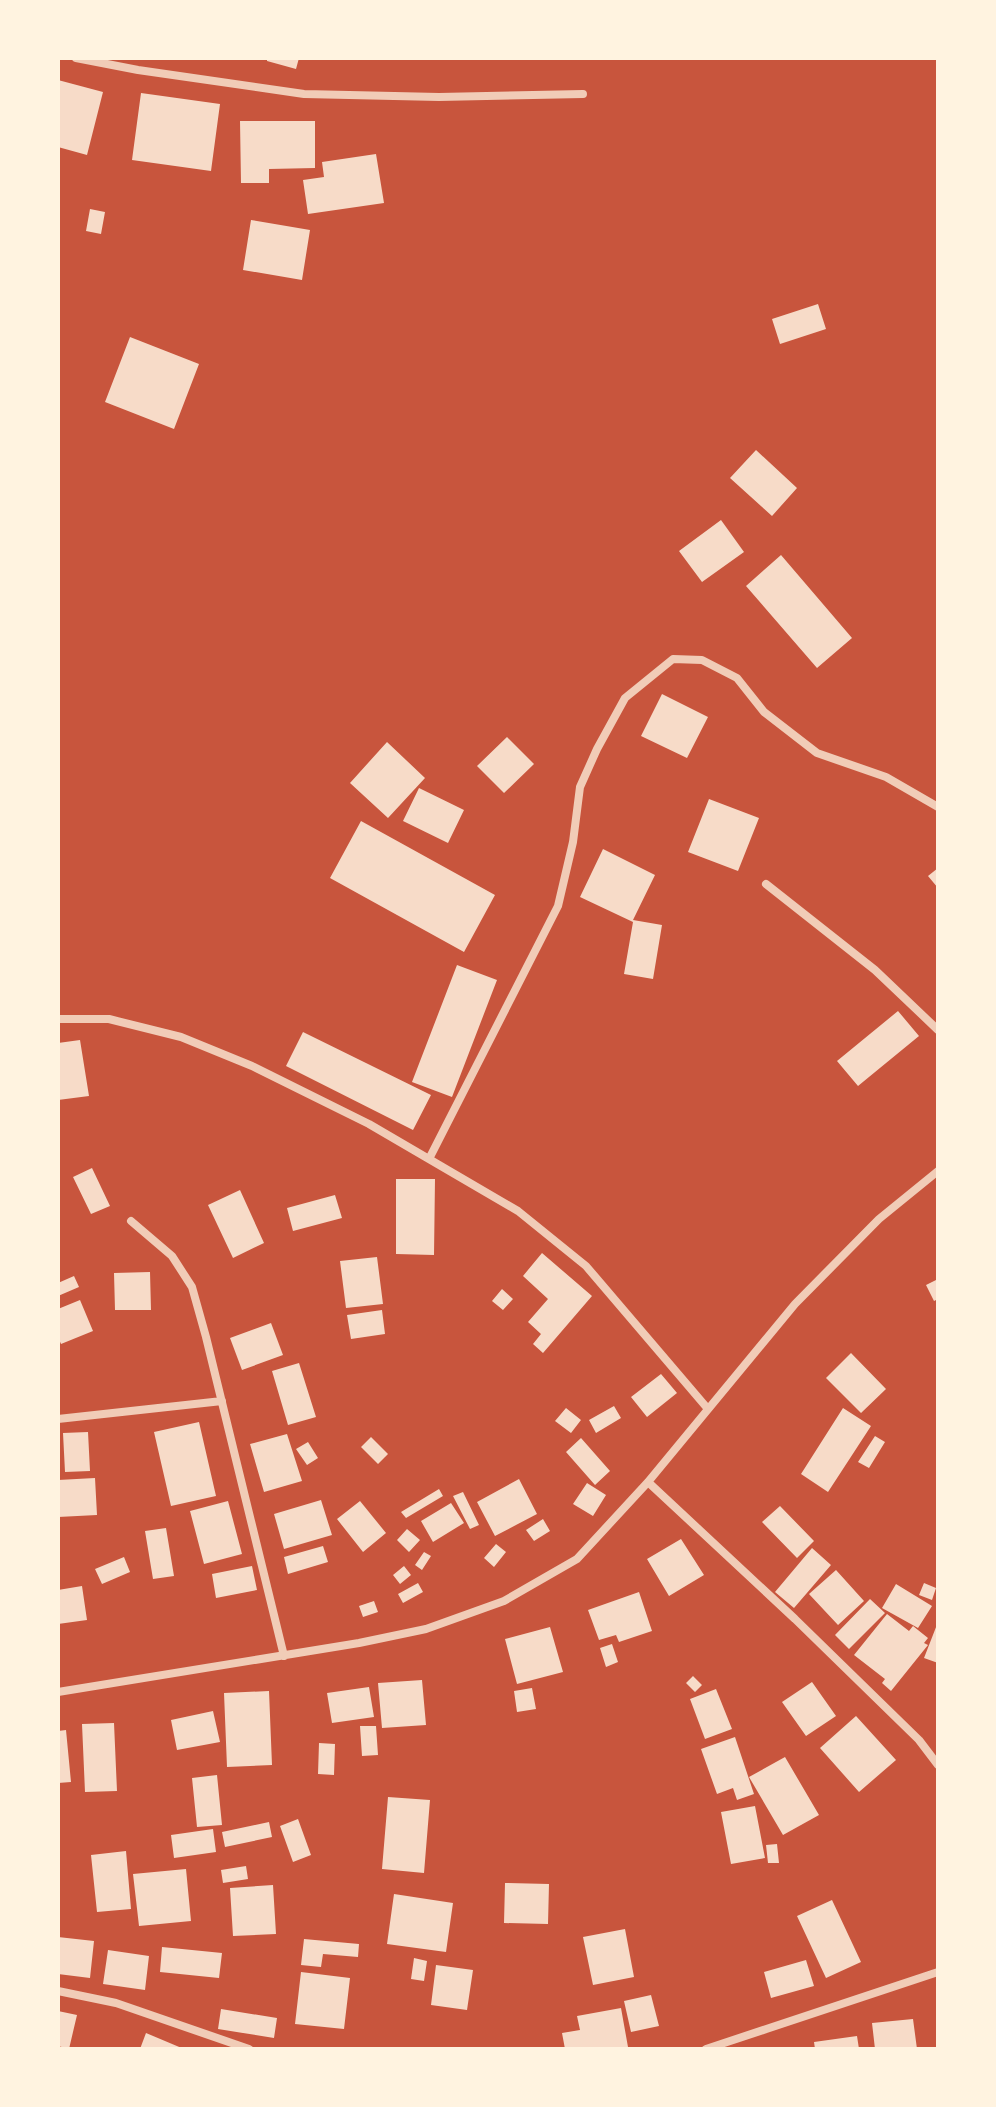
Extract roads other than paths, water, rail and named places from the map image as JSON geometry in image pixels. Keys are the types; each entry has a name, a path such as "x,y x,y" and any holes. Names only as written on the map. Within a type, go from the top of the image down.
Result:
{"street":[{"path":"76,58 304,94 439,97 583,94"},
{"path":"429,1159 558,906 573,842 580,787 597,749 625,698 673,659 702,660 737,678 764,712 817,753 886,777 938,807"},
{"path":"766,884 875,970 938,1030"},
{"path":"58,1019 109,1019 181,1037 252,1066 369,1124 518,1211 586,1266 708,1409"},
{"path":"58,1692 284,1656 426,1629 504,1601 577,1559 648,1482 795,1304 879,1219 938,1171"},
{"path":"131,1221 172,1256 192,1287 284,1656"},
{"path":"58,1419 222,1401"},
{"path":"648,1482 818,1641 919,1740 938,1765"},
{"path":"706,2049 938,1972"},
{"path":"58,1991 116,2003 249,2049"}]}
